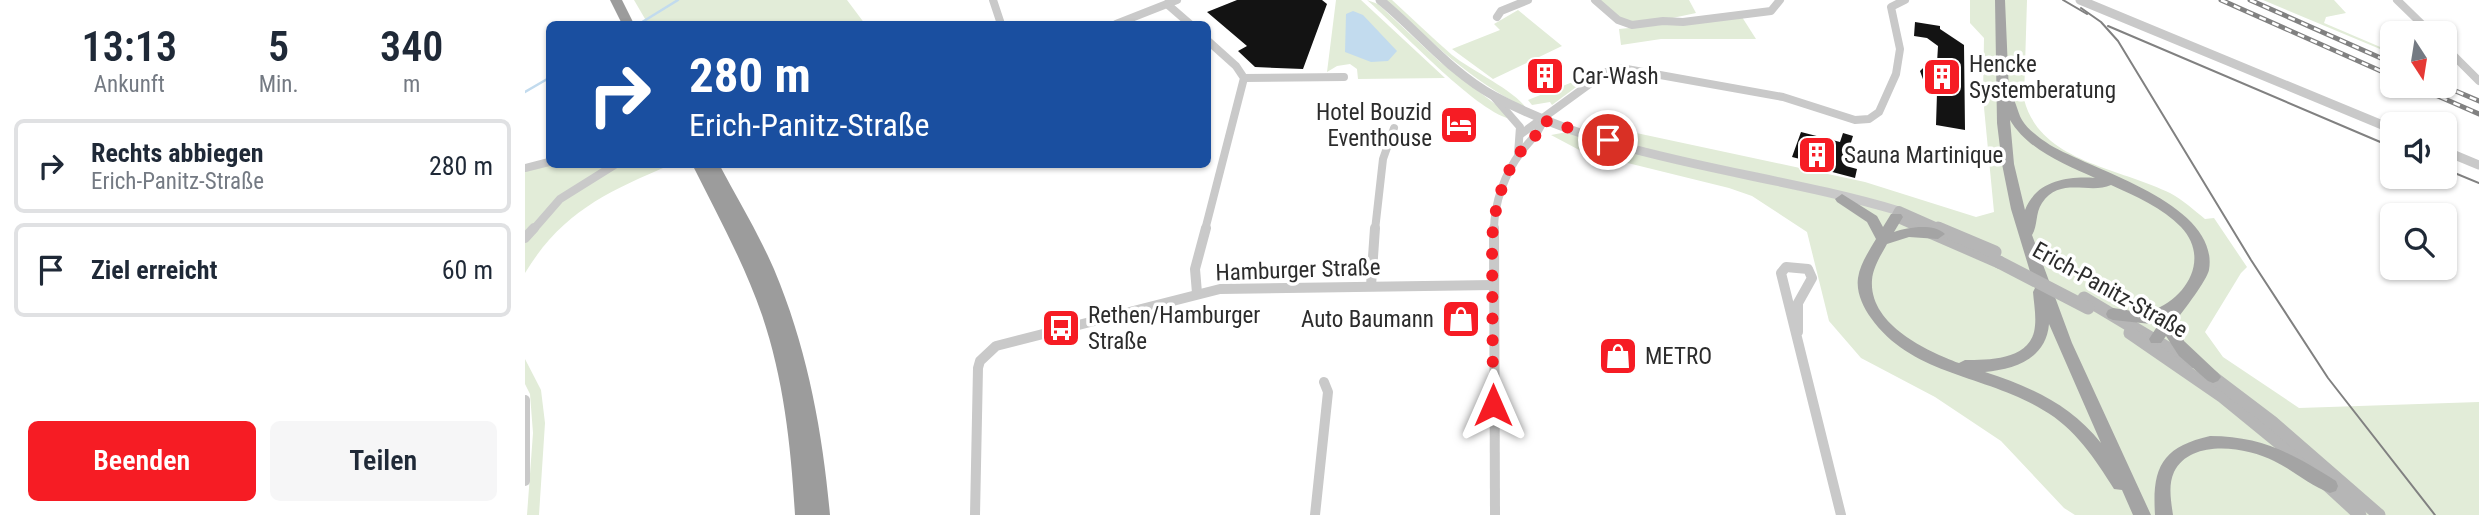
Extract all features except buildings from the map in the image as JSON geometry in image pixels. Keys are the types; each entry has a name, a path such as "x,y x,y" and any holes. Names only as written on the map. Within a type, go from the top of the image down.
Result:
{"highway":[{"path":"616,0 627,12"},
{"path":"701,168 741,247 771,316 794,409 805,515"},
{"path":"713,168 771,282 796,355 813,445 820,515"}],"main road":[{"path":"2000,0 2003,124 2008,165 2029,250 2140,515"},
{"path":"2002,81 2011,112 2031,138 2063,160 2168,208 2181,218 2198,240 2204,262 2202,271 2152,342"},
{"path":"2029,250 2029,210 2034,200 2043,193 2070,183 2120,185"},
{"path":"1842,199 1872,219 1883,240"},
{"path":"1897,214 1866,275 1868,301 1886,329 1899,340 1932,359 2029,394 2066,417 2100,452 2140,515"},
{"name":"Erich-Panitz-Straße","path":"1897,214 1938,234 1997,257"},
{"name":"Erich-Panitz-Straße","path":"1897,214 1997,257 2086,303 2213,377 2292,439 2378,515"},
{"path":"1883,240 1909,232 1938,234"},
{"path":"1950,365 1997,365 2028,352 2041,331 2039,277"},
{"path":"2113,314 2151,318 2161,315 2182,299"},
{"name":"Erich-Panitz-Straße","path":"2086,303 2113,314 2264,427 2360,515"},
{"path":"2170,320 2171,335 2176,343 2213,377"},
{"path":"2164,515 2161,484 2166,467 2176,455 2189,447 2210,442 2249,445 2275,454 2330,486"}],"street":[{"path":"993,0 1000,21"},
{"path":"1124,21 1177,0"},
{"name":"Erich-Panitz-Straße","path":"1380,0 1434,51 1491,95 1543,120 1643,149 1824,188 1897,214"},
{"path":"1497,18 1501,11 1528,0"},
{"path":"1595,0 1618,20 1632,25 1663,21 1683,22 1771,11 1780,0"},
{"path":"1887,0 1901,2"},
{"path":"2080,0 2380,124"},
{"path":"2397,0 2419,21"},
{"path":"1521,134 1606,72 1621,68 1783,97 1855,120 1874,117 1896,74 1900,49 1891,7 1901,2"},
{"path":"1167,4 1187,21"},
{"path":"1197,293 1195,269 1244,78 1236,66 1211,44"},
{"path":"2457,59 2479,81"},
{"path":"1244,78 1344,78"},
{"path":"1491,95 1516,120 1521,134 1518,155"},
{"path":"1495,515 1494,219 1503,184 1518,155 1541,131 1543,120"},
{"path":"1371,286 1381,179 1387,138 1394,128"},
{"path":"2457,156 2479,165"},
{"path":"525,168 546,163"},
{"path":"525,238 560,200 610,168"},
{"name":"Erich-Panitz-Straße","path":"1779,179 1897,214"},
{"path":"1798,332 1799,294 1812,278 1808,269 1794,266 1786,267 1781,273 1798,332 1840,515"},
{"name":"Hamburger Straße","path":"975,515 978,368 987,353 1008,342 1220,289 1493,285"},
{"path":"1315,515 1328,392 1324,382"},
{"path":"525,400 525,481"}],"green space":[{"path":"634,0 847,0 863,21 646,21"},
{"path":"1336,0 1361,0 1445,78 1358,79 1357,69 1350,64 1337,66 1327,72"},
{"path":"1367,0 1378,4 1440,62 1499,107 1510,119 1495,112 1457,84"},
{"path":"1386,0 1392,0 1452,55 1512,94 1526,108 1469,73"},
{"path":"1599,0 1689,0 1696,13 1663,20 1625,23"},
{"path":"1970,0 2027,0 2024,99 2033,120 2046,137 2084,160 2170,193 2205,219 2214,218 2247,267 2205,332 2223,357 2299,408 2479,402 2479,515 2075,515 2064,508 2001,441 1935,397 1861,358 1829,321 1807,232 1752,196 1583,152 1551,135 1578,130 1585,122 1865,182 1976,217 1994,212 1983,97 1984,38 1970,23"},
{"path":"2263,0 2334,0 2346,13 2326,17 2324,23 2380,49"},
{"path":"1518,10 1562,46 1493,79 1452,49 1500,30 1494,24"},
{"path":"1742,17 1756,39 1661,39 1621,45 1619,29"},
{"path":"1595,73 1552,105 1550,102 1532,105 1528,100"},
{"path":"546,165 546,168 663,168 588,206 554,234 525,273 525,169"},
{"path":"525,359 541,390 545,423 539,515 527,515 533,433 530,394 525,384"}],"water":[{"path":"1353,11 1363,15 1397,51 1388,61 1371,62 1345,52 1346,14"}],"waterway":[{"path":"644,21 678,0"},
{"path":"525,92 546,80"}],"tram line":[{"path":"2063,0 2087,14"},
{"path":"2081,8 2101,22 2118,41 2251,260 2328,378 2435,515"},
{"path":"2108,26 2380,142"},
{"path":"2457,174 2479,183"}],"railway":[{"path":"2221,0 2380,71"},
{"path":"2250,0 2380,58"},
{"path":"2457,92 2479,101"},
{"path":"2442,98 2479,114"}],"place":[{"name":"Car-Wash","path":"1545,76"},
{"name":"Hencke Systemberatung","path":"1942,77"},
{"name":"Hotel Bouzid Eventhouse","path":"1459,125"},
{"name":"Sauna Martinique","path":"1817,155"},
{"name":"Auto Baumann","path":"1461,319"},
{"name":"Rethen/Hamburger Straße","path":"1061,328"},
{"name":"METRO","path":"1618,356"}],"route":[{"path":"1493,405 1492,240 1497,201 1503,184 1518,155 1541,131 1543,120 1608,140"}]}
